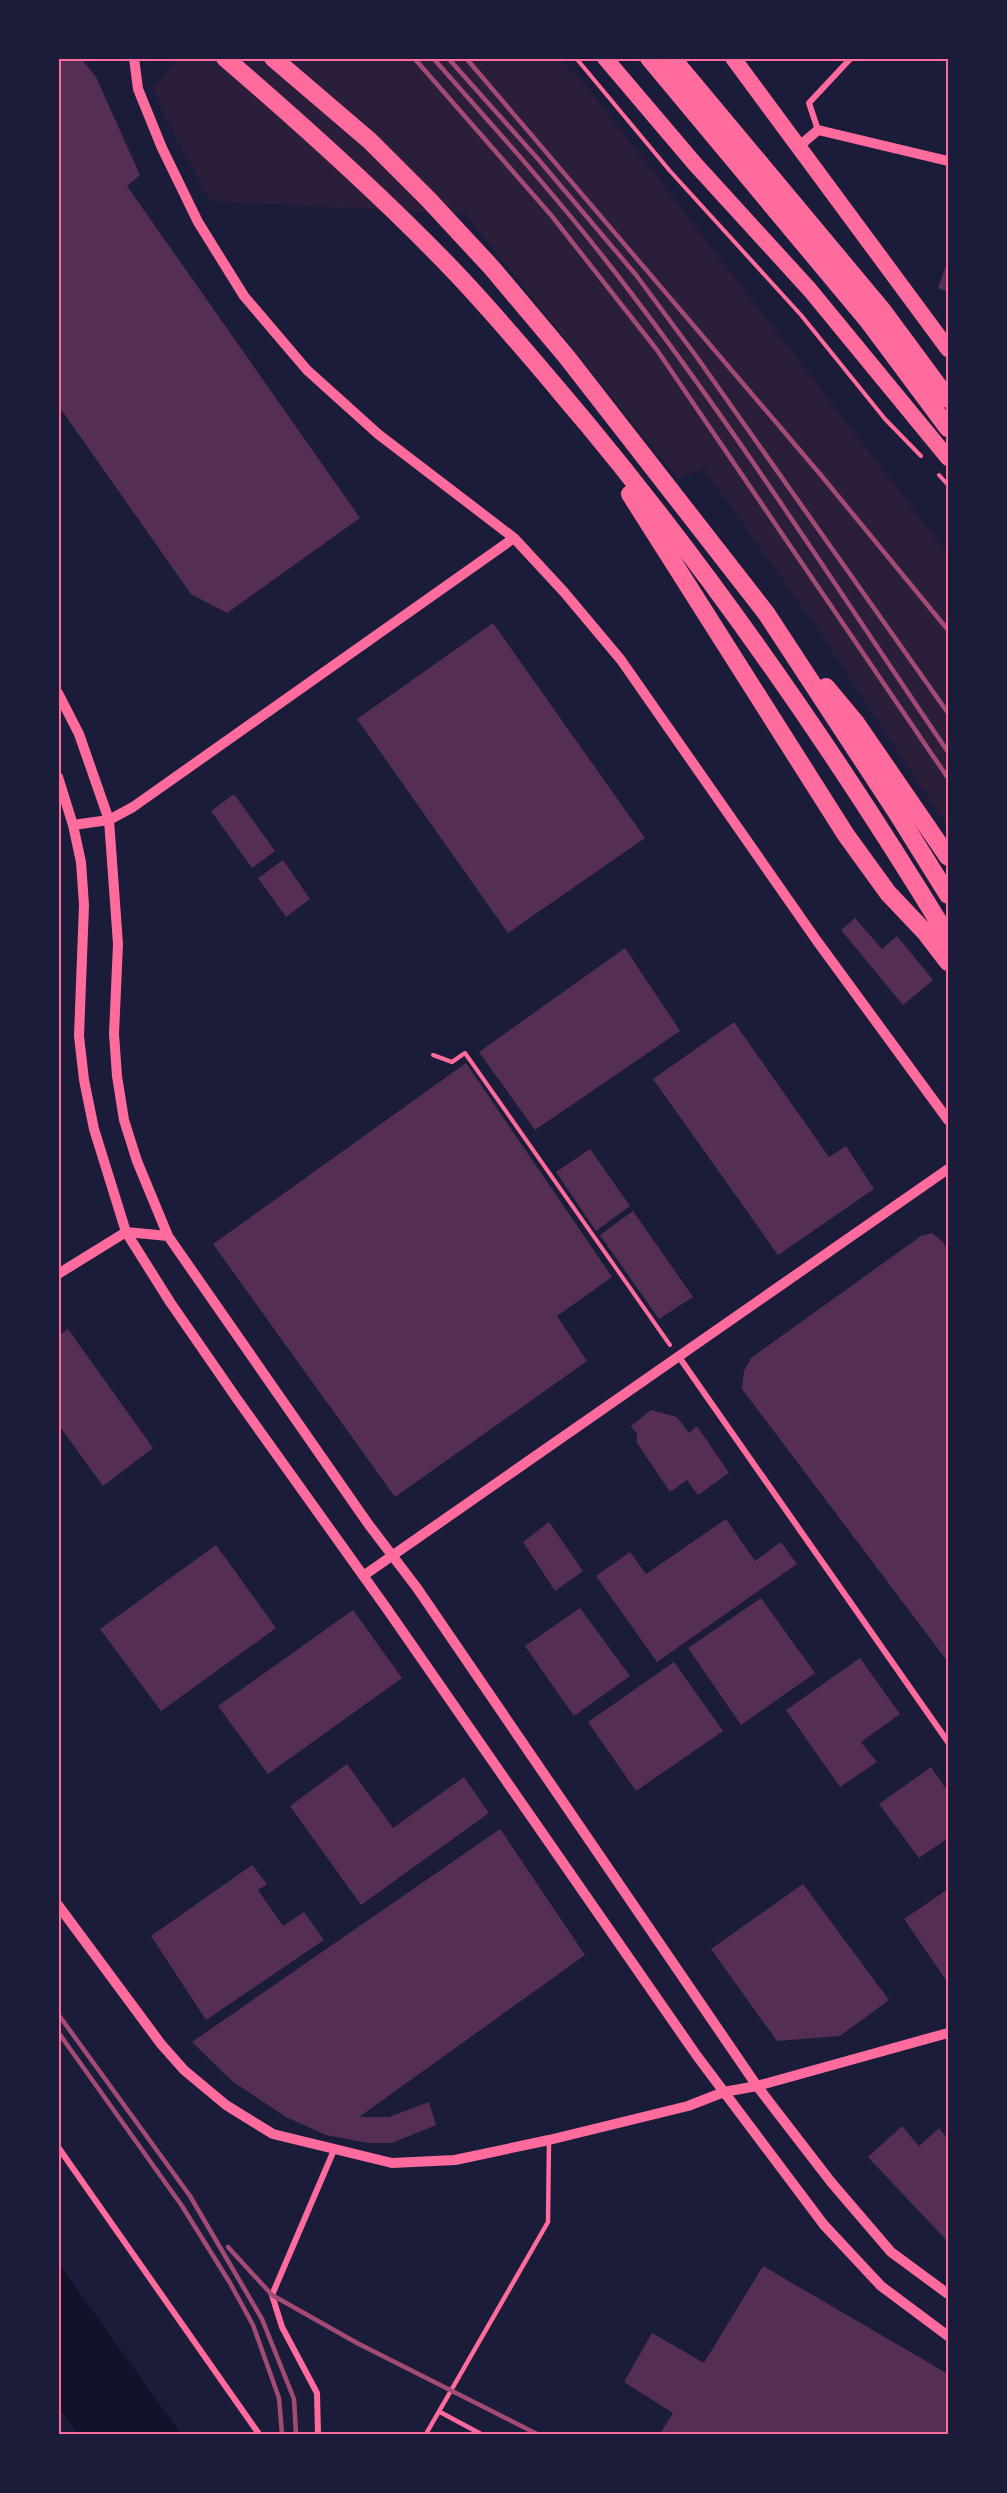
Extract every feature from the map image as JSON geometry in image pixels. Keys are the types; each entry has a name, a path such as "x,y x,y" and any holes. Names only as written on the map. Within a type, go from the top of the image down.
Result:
{"highway":[{"path":"225,58 344,163 454,272 552,381 698,563 769,660 826,744 948,937"},
{"path":"273,58 369,141 429,200 492,268 566,356 766,613 856,723 948,857"},
{"path":"605,58 695,164 810,290 948,458"},
{"path":"649,58 869,322 948,428"},
{"path":"672,58 883,311 948,399"},
{"path":"733,58 797,148 948,349"},
{"path":"552,381 646,518 846,835 888,893 925,932 948,962"},
{"path":"766,613 948,895"}],"street":[{"path":"134,58 138,88 162,148 198,222 244,296 307,370 378,434 514,538 564,592 621,660 817,941 948,1120"},
{"path":"818,130 809,103 851,58"},
{"path":"797,148 818,130"},
{"path":"818,130 948,161"},
{"path":"73,825 109,820 133,807 514,538"},
{"path":"58,693 79,734 109,820 118,944 114,1034 117,1076 124,1120 137,1161 168,1236 423,1597 757,2086 831,2182 891,2252 948,2294"},
{"path":"58,777 73,825 81,862 84,904 79,1025 84,1080 94,1129 126,1232 177,1311 724,2092 824,2225 881,2286 948,2336"},
{"path":"363,1576 679,1358 948,1168"},
{"path":"58,1274 126,1232 168,1236"},
{"path":"679,1358 948,1743"},
{"path":"58,1905 161,2044 184,2070 225,2105 273,2134 392,2163 455,2160 549,2140 688,2106 724,2092 757,2086 948,2033"},
{"path":"58,2148 259,2434"},
{"path":"318,2434 317,2393 282,2327 272,2295 334,2150"}],"lane":[{"path":"426,2434 548,2222 549,2140"},
{"path":"440,2412 481,2434"}],"path":[{"path":"576,58 670,171 801,315 885,419 925,460"},
{"path":"933,469 948,485"},
{"path":"434,1055 452,1062 465,1053 679,1358"}],"shaded area":[{"path":"178,58 558,59 582,80 948,554 948,828 815,625 703,468 678,479 465,214 210,201 175,137 153,89"},
{"path":"59,2264 181,2434 77,2434 59,2408"}],"building":[{"path":"58,58 81,58 96,77 140,175 127,186 360,518 227,613 191,594 58,405"},
{"path":"948,260 948,292 938,288"},
{"path":"493,623 645,838 508,933 357,719"},
{"path":"234,794 275,851 252,868 211,811"},
{"path":"283,860 310,899 286,917 258,878"},
{"path":"855,918 882,949 897,936 933,980 903,1005 841,930"},
{"path":"625,948 680,1031 535,1130 479,1052"},
{"path":"734,1022 829,1157 846,1146 874,1189 778,1255 653,1079"},
{"path":"466,1063 612,1277 557,1316 587,1361 395,1497 213,1244"},
{"path":"590,1149 630,1206 596,1231 556,1172"},
{"path":"633,1211 693,1297 659,1319 600,1235"},
{"path":"932,1233 943,1242 948,1251 948,1662 742,1389 744,1371 751,1358 921,1236"},
{"path":"68,1329 153,1448 103,1486 58,1424 58,1336"},
{"path":"651,1410 677,1417 689,1433 697,1426 729,1473 698,1495 687,1480 670,1492 637,1443 637,1434 631,1426"},
{"path":"726,1519 755,1561 781,1542 797,1564 657,1662 596,1576 630,1552 646,1574"},
{"path":"549,1522 583,1571 555,1591 523,1542"},
{"path":"216,1545 276,1628 161,1711 100,1629"},
{"path":"761,1598 815,1673 741,1725 688,1648"},
{"path":"580,1608 630,1676 574,1716 525,1646"},
{"path":"353,1610 402,1678 268,1774 218,1706"},
{"path":"860,1658 900,1714 861,1742 877,1762 840,1787 786,1710"},
{"path":"674,1662 723,1731 636,1791 588,1722"},
{"path":"347,1764 393,1828 464,1777 489,1813 361,1905 290,1806"},
{"path":"931,1767 948,1792 948,1838 919,1858 879,1804"},
{"path":"500,1829 585,1955 359,2117 389,2117 429,2102 436,2125 392,2143 368,2143 326,2135 286,2117 232,2081 192,2042"},
{"path":"252,1865 267,1884 258,1890 283,1926 304,1912 324,1940 206,2020 151,1936"},
{"path":"803,1884 889,2000 840,2036 777,2041 711,1949"},
{"path":"948,1889 948,1983 904,1919"},
{"path":"902,2126 919,2146 939,2128 948,2139 948,2242 868,2157"},
{"path":"763,2266 948,2374 948,2434 660,2434 673,2413 624,2382 652,2333 704,2363"}],"railway":[{"path":"414,58 551,215 657,350 948,778"},
{"path":"433,58 563,207 650,318 738,440 948,752"},
{"path":"448,58 538,159 636,275 696,356 948,713"},
{"path":"466,58 820,474 948,630"},
{"path":"58,2014 190,2196 262,2319 294,2399 296,2434"},
{"path":"58,2032 182,2206 230,2283 253,2325 279,2398 282,2434"},
{"path":"228,2247 272,2295 357,2343 537,2434"}]}
